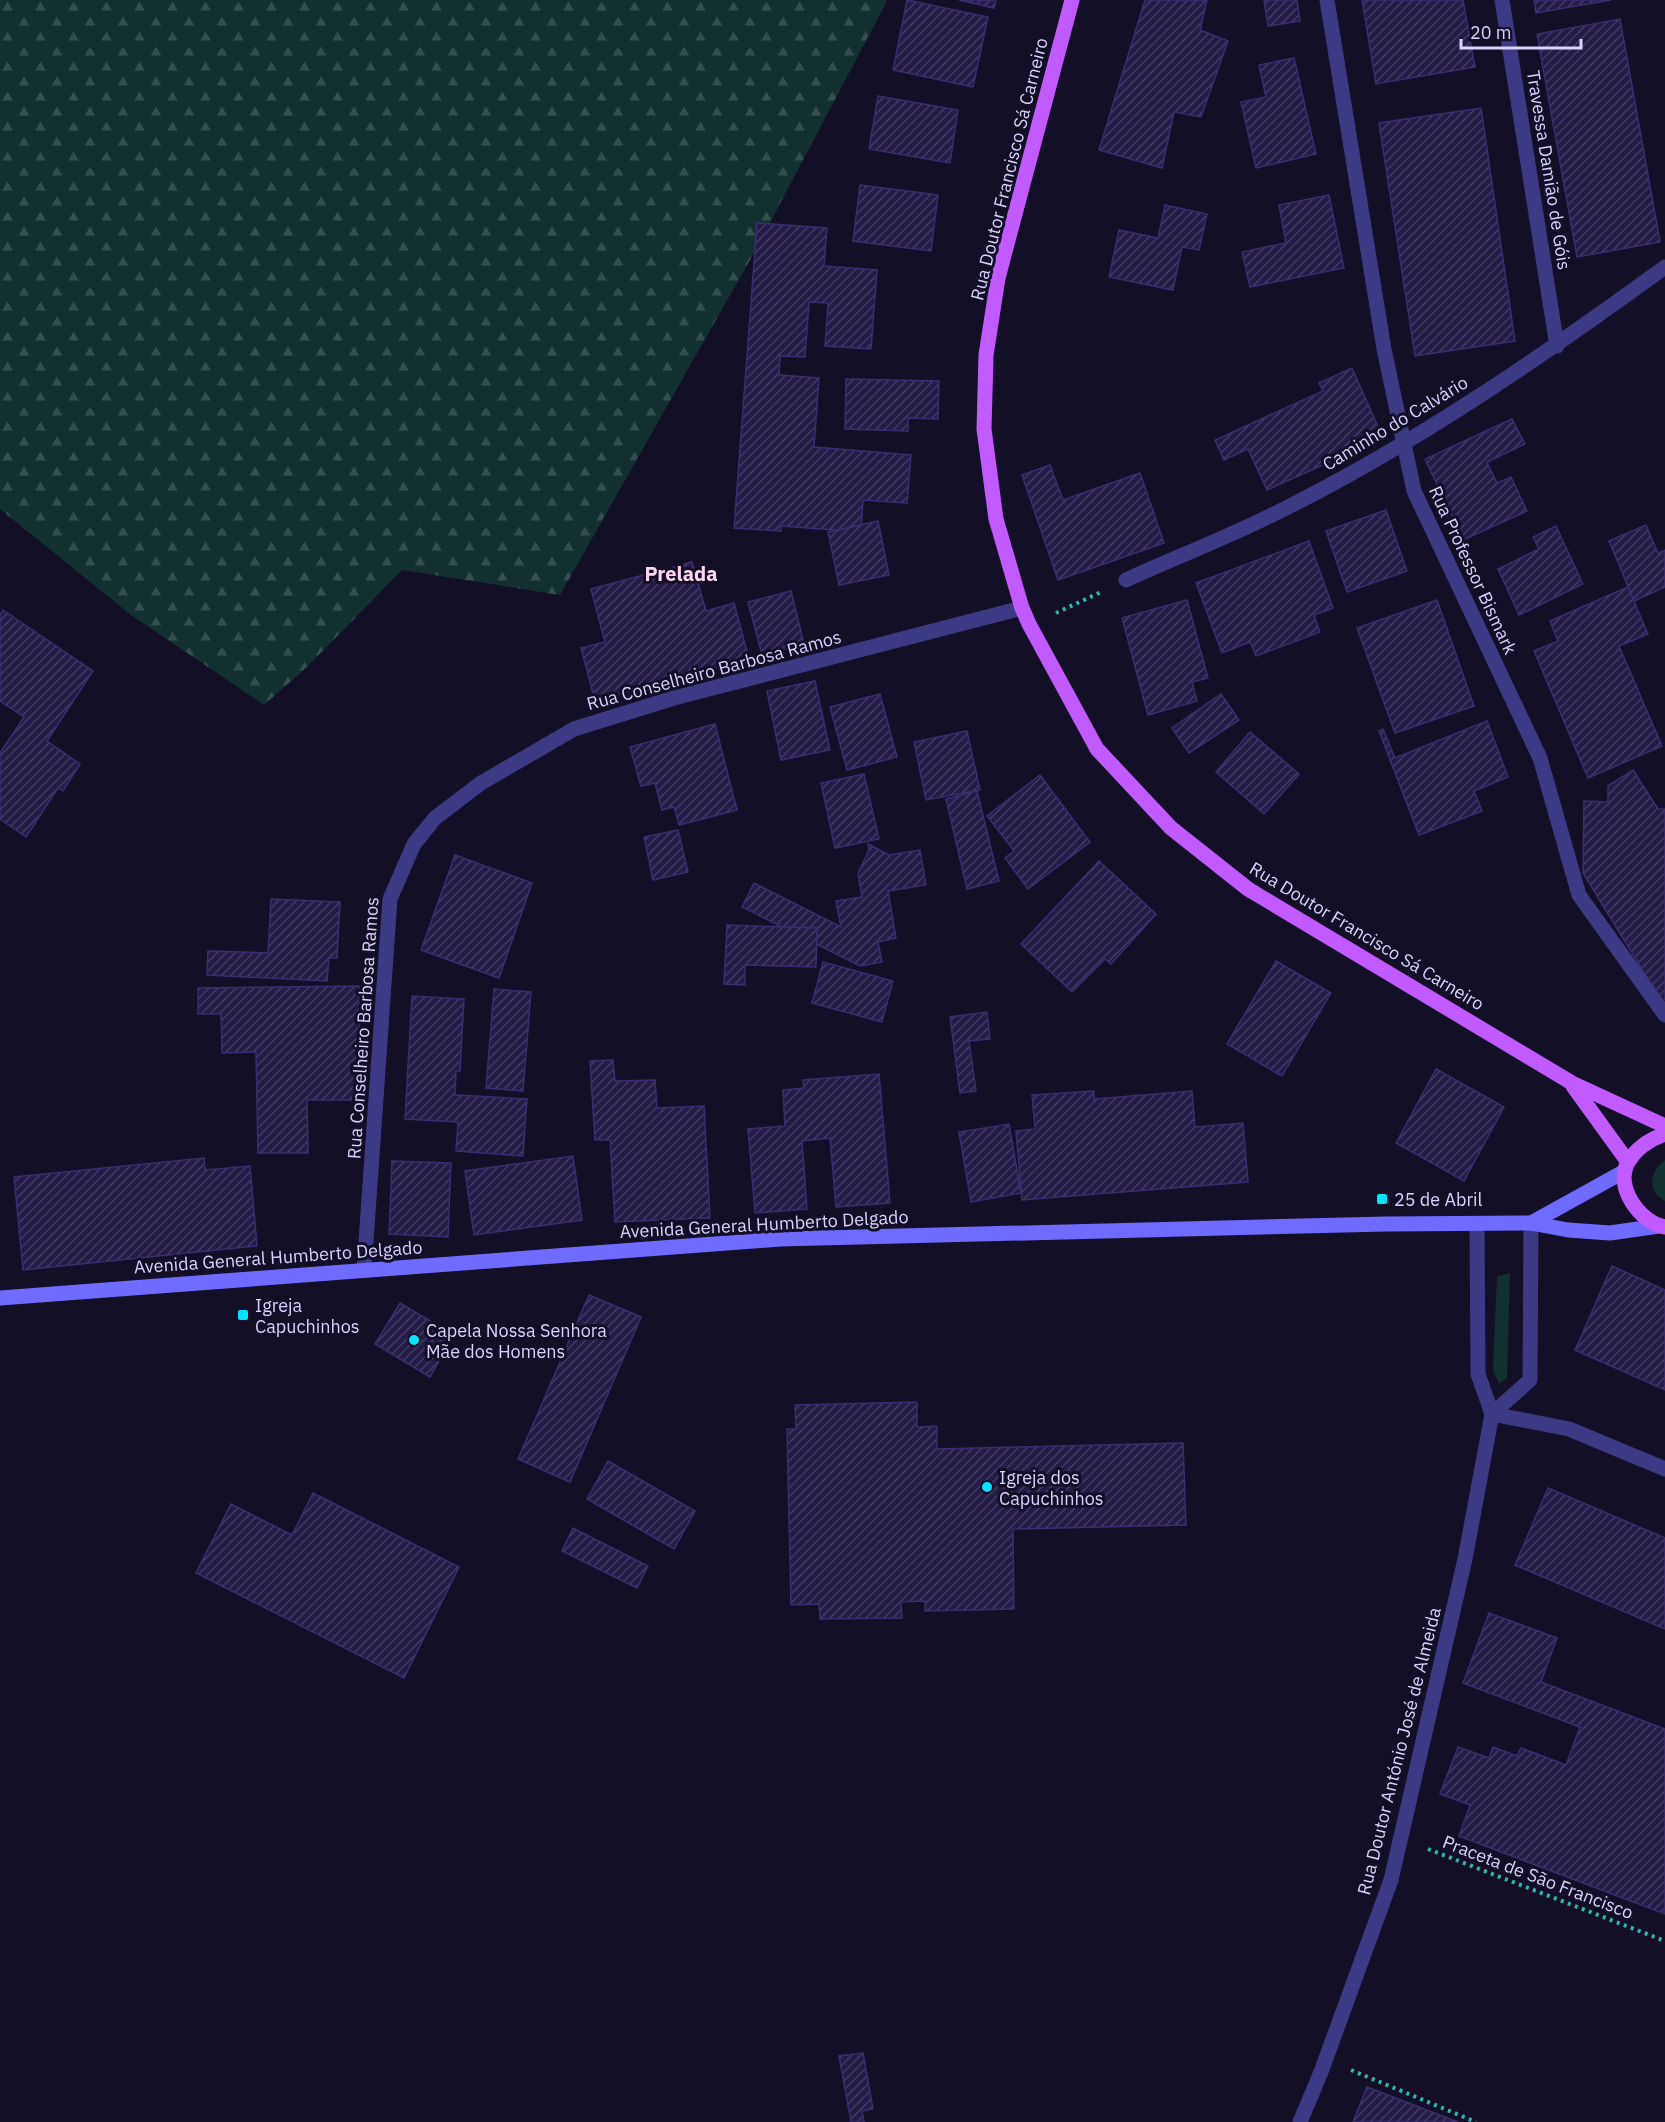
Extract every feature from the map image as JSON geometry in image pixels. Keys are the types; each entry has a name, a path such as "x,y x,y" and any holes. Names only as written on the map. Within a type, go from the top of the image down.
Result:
{"main road":[{"name":"Rua Doutor Francisco Sá Carneiro","path":"1072,0 998,278 986,356 984,429 996,519 1022,608 1029,624 1097,749 1172,828 1248,890 1572,1083 1665,1126"},
{"name":"Rua Doutor Francisco Sá Carneiro","path":"1572,1083 1626,1167"},
{"name":"Avenida General Humberto Delgado","path":"1662,1226 1645,1219 1635,1207 1628,1193 1626,1167 1651,1139 1665,1134"}],"street":[{"name":"Rua Professor Bismark","path":"1327,0 1384,349 1414,491 1540,758 1579,895 1665,1015"},
{"name":"Travessa Damião de Góis","path":"1502,0 1557,346"},
{"name":"Caminho do Calvário","path":"1126,580 1272,515 1403,444 1557,346 1665,267"},
{"name":"Rua Conselheiro Barbosa Ramos","path":"364,1270 390,899 414,844 435,818 481,783 574,729 674,698 1022,608"},
{"name":"Avenida General Humberto Delgado","path":"1531,1223 1626,1167"},
{"name":"Avenida General Humberto Delgado","path":"0,1298 780,1239 1386,1224 1531,1223 1568,1230 1610,1233 1662,1226"},
{"path":"1492,1414 1530,1380 1531,1223"},
{"name":"Rua Doutor António José de Almeida","path":"1300,2122 1326,2060 1391,1880 1465,1559 1492,1414 1478,1374 1477,1224"},
{"path":"1492,1414 1569,1429 1665,1469"}],"path":[{"path":"1029,624 1075,606 1126,580"},
{"name":"Praceta de São Francisco","path":"1400,1838 1665,1941"},
{"path":"1326,2060 1476,2122"}],"green space":[{"path":"0,0 886,0 886,3 755,251 560,595 402,570 307,667 264,705 131,615 0,509"},
{"path":"1665,1160 1665,1201 1655,1192 1652,1181 1656,1169"},
{"path":"1510,1273 1507,1378 1499,1384 1493,1370 1497,1276"}],"building":[{"path":"907,0 988,17 973,87 893,70"},
{"path":"959,0 996,0 994,8"},
{"path":"1145,0 1207,0 1200,30 1228,41 1201,117 1174,112 1162,168 1099,150"},
{"path":"1264,0 1297,0 1300,21 1268,26"},
{"path":"1362,0 1463,0 1475,67 1376,84"},
{"path":"1534,0 1611,0 1536,13"},
{"path":"1620,19 1660,242 1577,257 1537,34"},
{"path":"1294,58 1316,154 1256,168 1241,102 1266,97 1259,65"},
{"path":"878,96 958,110 950,163 869,149"},
{"path":"1481,108 1515,341 1415,356 1379,123"},
{"path":"860,185 938,195 931,251 853,241"},
{"path":"1329,195 1344,268 1250,287 1242,252 1286,243 1279,205"},
{"path":"1165,205 1207,214 1199,250 1182,247 1173,290 1109,277 1119,230 1158,238"},
{"path":"757,223 827,228 824,266 877,270 871,349 825,346 828,303 809,302 805,357 780,356 779,375 819,378 814,447 911,455 907,503 863,500 861,532 781,526 781,531 734,528"},
{"path":"1352,368 1383,438 1267,490 1248,449 1224,460 1215,440 1323,391 1319,383"},
{"path":"846,379 939,381 938,419 908,418 908,431 845,429"},
{"path":"1512,419 1525,444 1487,462 1497,483 1511,477 1527,511 1463,540 1425,459"},
{"path":"1050,465 1063,500 1140,473 1164,543 1058,580 1022,475"},
{"path":"1386,510 1407,571 1347,592 1326,531"},
{"path":"878,521 889,575 839,585 828,532"},
{"path":"1646,525 1658,553 1665,550 1665,587 1634,601 1609,541"},
{"path":"1556,526 1583,584 1519,615 1498,569 1539,549 1533,537"},
{"path":"1309,541 1333,608 1314,615 1320,632 1256,656 1250,642 1222,653 1196,583"},
{"path":"692,562 706,611 734,603 749,659 595,701 581,648 605,642 591,589"},
{"path":"1628,587 1648,634 1619,646 1662,746 1588,778 1534,651 1558,641 1550,621"},
{"path":"791,591 804,644 762,655 748,602"},
{"path":"1187,600 1208,678 1192,682 1197,701 1148,715 1122,618"},
{"path":"1437,600 1474,706 1395,733 1357,628"},
{"path":"3,610 93,671 47,741 80,764 63,791 58,788 26,837 0,819 0,753 24,717 0,701 0,615"},
{"path":"815,681 830,750 781,760 767,691"},
{"path":"880,694 897,757 847,770 830,707"},
{"path":"1221,694 1239,720 1189,753 1172,728"},
{"path":"1487,721 1508,777 1474,791 1482,811 1419,835 1379,731 1383,729 1395,758"},
{"path":"715,724 737,810 679,825 674,807 662,810 655,783 641,786 630,747"},
{"path":"967,731 980,790 926,800 914,742"},
{"path":"1250,732 1299,774 1264,814 1216,772"},
{"path":"1633,770 1658,809 1665,809 1665,999 1662,1002 1583,873 1584,801 1608,802 1608,786"},
{"path":"864,774 879,839 835,848 821,783"},
{"path":"1040,775 1090,842 1028,889 1005,858 1014,851 987,816"},
{"path":"977,791 999,881 967,889 946,799"},
{"path":"678,830 688,872 653,880 644,837"},
{"path":"868,844 889,855 920,850 926,885 888,891 896,938 878,942 882,962 860,966 742,907 754,883 841,927 836,901 862,897 858,873 869,850"},
{"path":"455,855 532,883 499,978 421,950"},
{"path":"1099,861 1156,914 1111,964 1105,959 1072,992 1021,944"},
{"path":"271,899 340,902 337,958 329,958 327,981 207,975 208,951 268,953"},
{"path":"727,925 817,928 816,967 745,965 745,985 724,984"},
{"path":"1276,961 1331,993 1282,1076 1227,1044"},
{"path":"823,962 893,981 882,1022 812,1003"},
{"path":"359,986 361,1100 307,1100 308,1153 258,1153 256,1052 222,1053 221,1014 198,1014 198,988"},
{"path":"494,989 531,992 523,1091 486,1088"},
{"path":"412,996 464,999 460,1071 456,1071 455,1095 527,1099 523,1156 456,1151 458,1122 405,1119"},
{"path":"987,1012 990,1039 969,1041 976,1091 960,1093 950,1017"},
{"path":"613,1060 615,1081 655,1080 657,1108 704,1106 710,1218 615,1222 610,1140 595,1140 590,1061"},
{"path":"1436,1069 1504,1107 1464,1181 1396,1143"},
{"path":"879,1074 890,1203 836,1207 830,1138 802,1141 807,1209 755,1213 748,1129 785,1126 783,1090 804,1088 803,1080"},
{"path":"1094,1091 1094,1099 1192,1091 1195,1127 1243,1123 1248,1182 1022,1200 1016,1131 1035,1129 1032,1095"},
{"path":"1009,1124 1021,1193 971,1202 959,1132"},
{"path":"573,1156 582,1220 474,1235 465,1171"},
{"path":"204,1158 205,1170 250,1166 257,1246 23,1270 14,1177"},
{"path":"392,1161 451,1163 448,1237 389,1234"},
{"path":"1612,1266 1665,1290 1665,1390 1575,1350"},
{"path":"589,1295 641,1317 570,1482 518,1459"},
{"name":"Capela Nossa Senhora Mãe dos Homens","path":"400,1303 454,1335 430,1377 375,1344"},
{"name":"Igreja dos Capuchinhos","path":"917,1402 917,1427 937,1426 937,1449 1183,1443 1186,1525 1013,1529 1014,1609 925,1611 925,1601 901,1602 902,1618 820,1619 819,1604 791,1605 787,1429 796,1429 795,1405"},
{"path":"608,1461 695,1511 674,1549 587,1499"},
{"path":"1548,1488 1665,1538 1665,1629 1515,1565"},
{"path":"313,1493 459,1567 404,1678 196,1573 231,1504 292,1535"},
{"path":"573,1528 648,1566 637,1588 562,1551"},
{"path":"1489,1613 1557,1638 1541,1682 1665,1729 1665,1914 1459,1836 1470,1805 1440,1794 1458,1747 1489,1758 1493,1747 1517,1756 1521,1748 1566,1765 1580,1727 1463,1683"},
{"path":"863,2053 873,2109 862,2111 864,2122 851,2122 839,2056"},
{"path":"1367,2087 1458,2122 1353,2122"}],"place":[{"name":"25 de Abril","path":"1382,1199"},
{"name":"Igreja Capuchinhos","path":"243,1315"},
{"name":"Capela Nossa Senhora Mãe dos Homens","path":"414,1340"},
{"name":"Igreja dos Capuchinhos","path":"987,1487"}],"district":[{"name":"Prelada","path":"681,573"}]}
